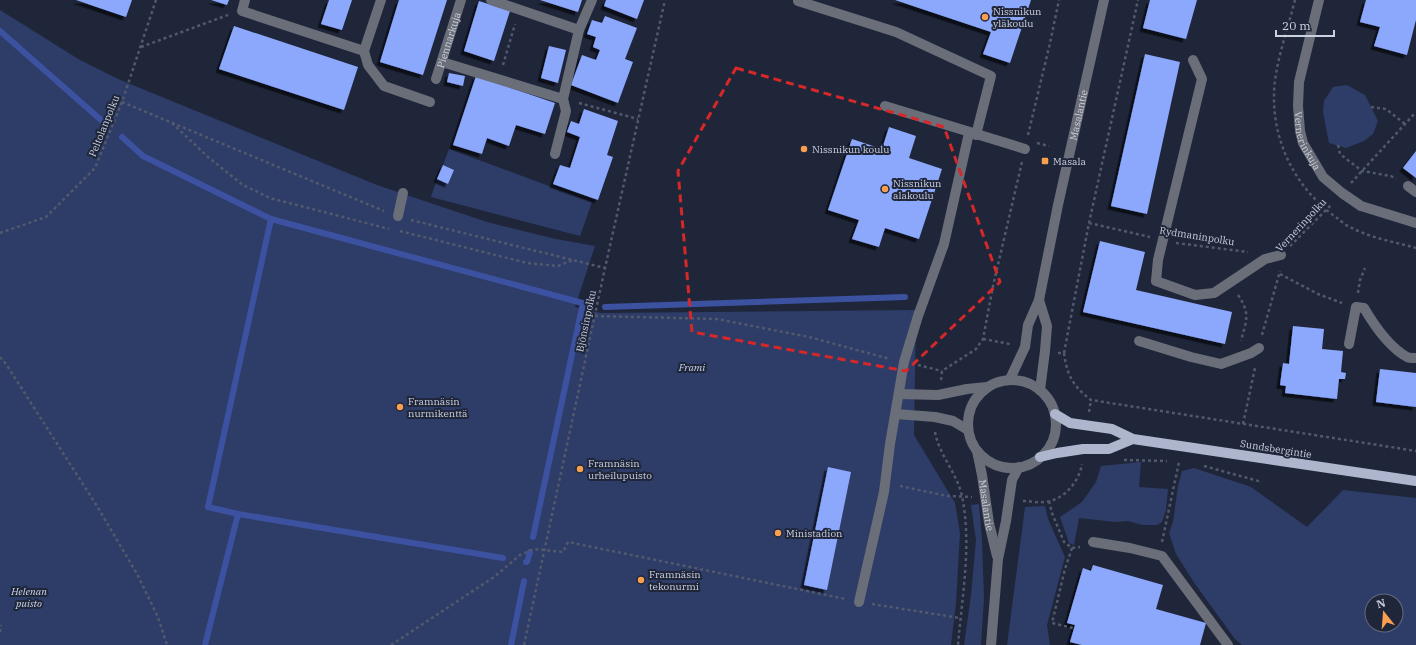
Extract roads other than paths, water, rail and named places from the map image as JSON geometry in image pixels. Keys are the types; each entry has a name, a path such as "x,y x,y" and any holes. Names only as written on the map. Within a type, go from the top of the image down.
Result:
{"main road":[{"name":"Sundsbergintie","path":"1055,414 1070,423 1112,429 1133,439 1416,481"},
{"name":"Sundsbergintie","path":"1040,457 1083,449 1109,448 1133,439"}],"street":[{"path":"245,0 242,10 364,51"},
{"path":"381,0 364,51 368,65 384,86 430,102"},
{"name":"Piennarkuja","path":"436,79 461,0"},
{"path":"491,0 579,30"},
{"path":"555,154 566,111 563,99 579,30 592,0"},
{"name":"Masalantie","path":"1010,380 1025,347 1028,325 1039,300 1058,205 1104,0"},
{"name":"Vernerinkuja","path":"1319,0 1299,82 1298,106 1300,131 1303,143 1323,177 1342,193 1361,206 1416,223"},
{"path":"798,1 896,32 991,76 972,134 944,244 918,316 904,362 884,492 859,602"},
{"path":"1193,60 1202,79 1162,240 1156,281 1195,295 1214,293 1265,259 1281,255"},
{"path":"442,62 563,99"},
{"path":"885,106 972,134 1025,149"},
{"path":"398,216 403,194"},
{"name":"Masalantie","path":"1039,300 1047,326 1040,390"},
{"path":"1349,344 1356,307 1364,308 1373,323 1387,340 1408,358 1416,358"},
{"path":"1139,341 1191,357 1221,364 1251,353 1259,348"},
{"path":"1010,380 1021,380 1040,390 1050,401 1055,414 1056,423 1052,442 1047,450 1030,464 1019,467 1003,467 988,461 976,451 968,430 967,420 969,410 979,393 998,382 1010,380"},
{"path":"899,394 938,395 967,389 987,387"},
{"path":"896,414 953,420 968,430"},
{"name":"Masalantie","path":"976,451 982,475 989,523 998,559"},
{"name":"Masalantie","path":"991,645 998,559 1006,521 1012,480 1019,467"},
{"path":"1093,542 1130,548 1162,556 1228,645"}],"waterway":[{"path":"0,31 101,120"},
{"path":"122,137 143,156 271,219"},
{"path":"205,645 238,514 208,507 271,219 586,304"},
{"path":"605,307 905,297"},
{"path":"533,537 583,303"},
{"path":"238,514 503,558"},
{"path":"526,562 530,552"},
{"path":"511,645 524,581"}],"place":[{"name":"Nissnikun yläkoulu","path":"985,17"},
{"name":"Nissnikun koulu","path":"804,149"},
{"name":"Masala","path":"1045,161"},
{"name":"Nissnikun alakoulu","path":"885,189"},
{"name":"Framnäsin nurmikenttä","path":"400,407"},
{"name":"Framnäsin urheilupuisto","path":"580,469"},
{"name":"Ministadion","path":"778,533"},
{"name":"Framnäsin tekonurmi","path":"641,580"}],"park label":[{"name":"Frami","path":"692,367"},
{"name":"Helenan puisto","path":"29,596"}]}
